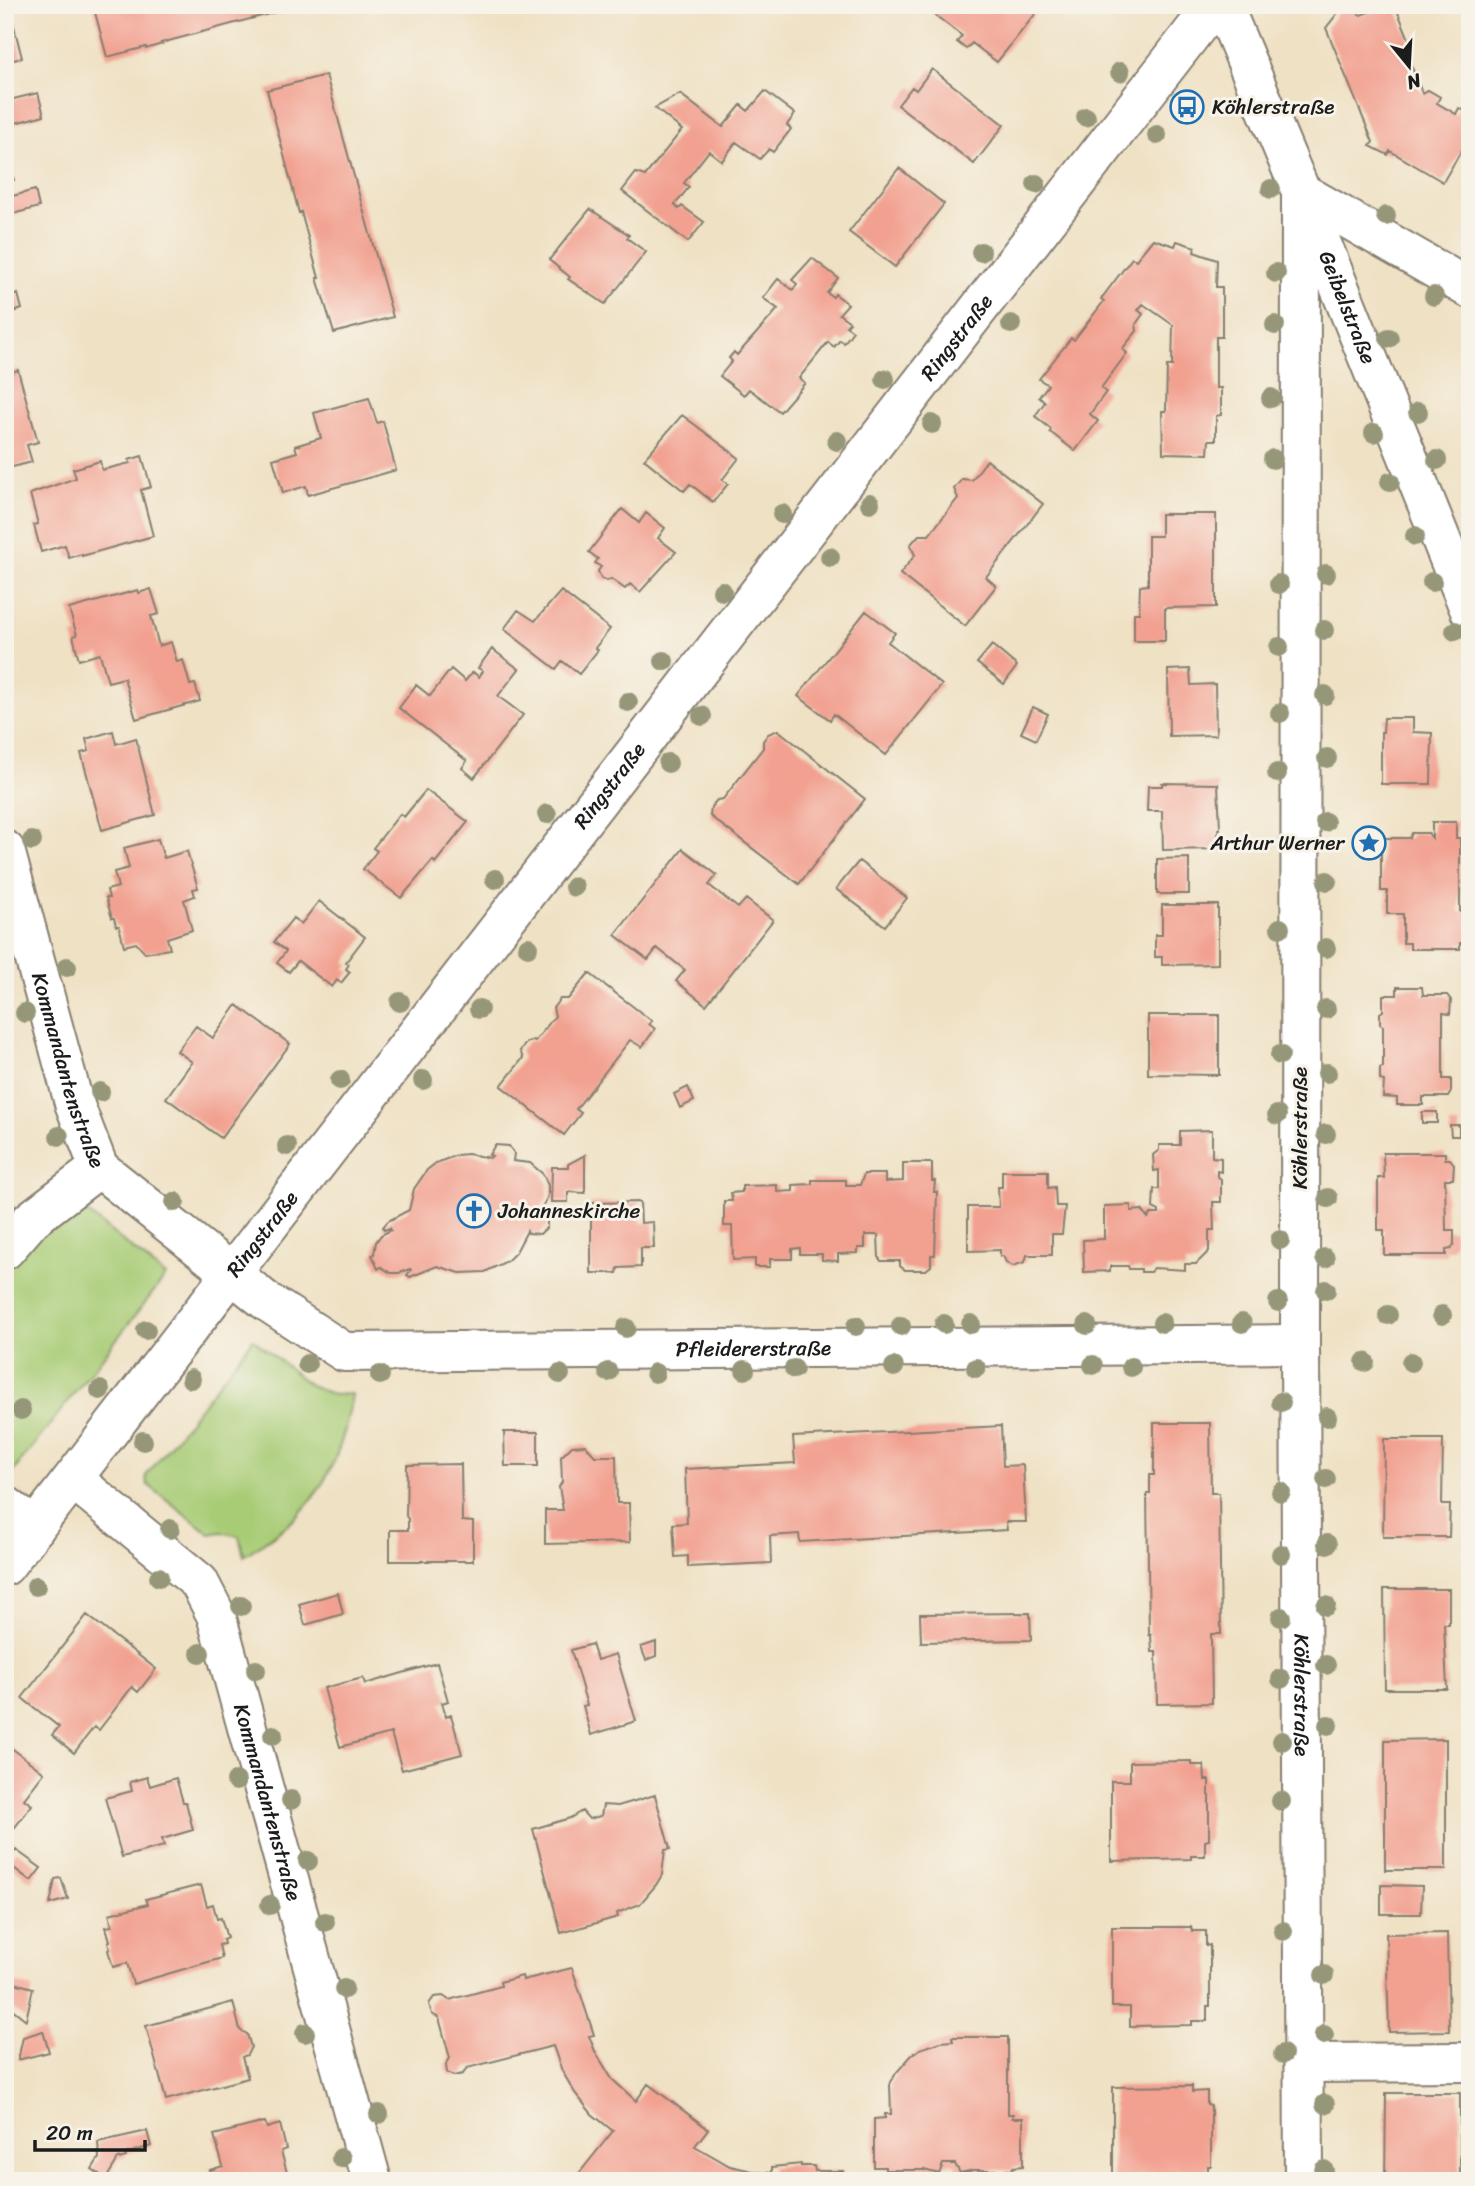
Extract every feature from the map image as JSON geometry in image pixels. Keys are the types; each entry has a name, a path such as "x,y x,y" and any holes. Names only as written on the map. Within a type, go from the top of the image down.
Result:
{"street":[{"name":"Ringstraße","path":"5,1566 1214,5"},
{"name":"Geibelstraße","path":"1223,5 1470,611"},
{"path":"1301,192 1470,289"},
{"name":"Köhlerstraße","path":"1301,192 1300,1344 1304,2181"},
{"name":"Kommandantenstraße","path":"5,849 74,1103 99,1168 232,1274"},
{"path":"5,1250 32,1219 99,1168"},
{"name":"Pfleidererstraße","path":"232,1274 266,1301 344,1352 1300,1344"},
{"name":"Kommandantenstraße","path":"73,1479 199,1582 216,1615 372,2181"},
{"path":"5,1505 35,1528"},
{"path":"1304,2063 1470,2062"}],"green space":[{"path":"74,1202 166,1276 5,1482 5,1264"},
{"path":"253,1339 311,1386 334,1395 352,1394 336,1457 312,1500 281,1530 244,1556 239,1536 221,1532 210,1534 147,1484 146,1476"}],"building":[{"path":"93,5 290,5 291,8 146,49 107,57"},
{"path":"922,5 1037,5 1040,8 997,62 972,43 966,49 957,42 962,36"},
{"path":"1344,5 1361,15 1387,5 1395,5 1413,49 1406,52 1422,93 1428,90 1440,97 1437,103 1456,114 1459,108 1470,114 1470,136 1443,182 1390,151 1388,155 1370,146 1373,142 1326,28"},
{"path":"11,14 22,58 5,62 5,16"},
{"path":"932,69 1004,125 974,164 898,105 912,87 916,90"},
{"path":"326,75 393,317 334,333 267,90"},
{"path":"765,91 795,114 787,125 791,129 773,152 769,149 760,159 736,142 722,161 709,151 684,183 689,187 675,205 679,209 682,206 704,222 688,242 622,191 636,173 645,176 682,130 655,108 680,94 723,127 741,105 748,111"},
{"path":"38,93 44,115 5,126 5,101"},
{"path":"5,152 14,180 5,183"},
{"path":"899,168 944,204 895,267 849,232"},
{"path":"35,190 39,207 9,215 5,198"},
{"path":"590,209 629,235 627,238 646,252 605,304 568,279 570,277 549,260"},
{"path":"1153,239 1175,246 1177,241 1195,247 1194,252 1217,260 1216,287 1222,287 1222,337 1216,337 1216,388 1221,388 1221,415 1216,416 1216,440 1209,440 1208,454 1163,453 1162,411 1166,411 1167,366 1172,366 1173,325 1143,304 1138,310 1143,314 1136,324 1137,331 1122,349 1127,353 1101,388 1106,392 1090,414 1098,421 1075,451 1050,432 1051,429 1035,416 1045,402 1039,397 1048,385 1039,379 1104,301 1101,299 1132,258 1136,260"},
{"path":"812,258 838,278 827,293 833,297 835,294 848,304 839,314 850,322 846,326 853,331 844,343 840,340 834,347 828,342 799,378 805,383 780,412 749,389 744,395 720,376 732,361 729,358 734,352 737,355 778,309 763,298 778,279 793,290 797,284 792,280"},
{"path":"5,291 8,297 18,294 22,309 5,315"},
{"path":"18,370 38,442 27,445 32,462 5,469 5,374"},
{"path":"369,398 377,423 383,421 396,470 308,495 306,486 283,493 273,459 297,452 295,446 321,438 314,413"},
{"path":"682,415 739,458 722,480 728,484 713,502 690,484 684,491 644,459"},
{"path":"142,456 151,487 141,490 153,536 69,558 65,545 41,552 34,525 38,524 30,494 76,478 73,469 100,461 102,470 130,463 129,460"},
{"path":"987,460 1043,504 986,577 996,586 965,626 900,574 915,555 910,545 919,535 929,535 958,498 954,489 962,479 972,480"},
{"path":"622,509 639,523 646,513 665,528 658,538 676,552 640,592 630,584 625,589 611,579 601,579 598,571 601,567 595,563 598,559 589,552"},
{"path":"1161,514 1216,514 1216,607 1165,608 1165,641 1134,641 1134,613 1139,613 1140,586 1148,585 1148,536 1161,536"},
{"path":"151,589 159,614 151,616 159,646 171,642 177,662 183,660 190,685 195,684 200,701 136,719 124,678 108,682 100,654 79,660 73,636 77,635 69,609 138,590 139,593"},
{"path":"561,591 610,629 579,674 562,661 556,669 504,629 518,610 535,621"},
{"path":"866,611 895,633 888,642 942,685 886,755 834,714 830,720 798,696"},
{"path":"992,645 1017,666 1004,684 977,663"},
{"path":"492,649 519,669 498,696 523,715 474,778 462,768 467,761 399,708 416,685 430,696 451,669 465,681 473,672 479,677 483,671 478,668"},
{"path":"1190,669 1191,685 1215,684 1216,735 1169,736 1168,670"},
{"path":"1033,707 1048,714 1036,740 1021,733"},
{"path":"1384,718 1413,718 1413,732 1432,733 1431,784 1381,784 1381,732"},
{"path":"778,730 865,799 799,884 710,816 711,807 717,800 723,799 763,748 763,741 768,734"},
{"path":"113,731 116,744 136,738 155,815 102,830 81,753 89,751 86,739"},
{"path":"1162,783 1218,784 1218,849 1163,850 1162,811 1147,811 1148,786 1162,786"},
{"path":"426,790 468,822 435,863 433,860 401,898 363,869 377,851 373,848 400,814 404,817"},
{"path":"1432,822 1456,822 1456,838 1460,838 1460,912 1470,912 1470,943 1460,943 1460,949 1410,949 1410,943 1403,943 1403,914 1387,914 1387,891 1381,891 1381,838 1410,838 1412,833 1428,833 1432,838"},
{"path":"158,839 164,858 187,851 198,888 193,889 195,896 184,900 192,930 167,938 170,949 145,953 136,943 124,946 119,926 116,926 112,918 106,898 109,898 107,890 118,887 114,872 129,868 124,848"},
{"path":"683,849 717,875 709,885 738,908 746,899 773,920 706,1005 676,981 685,970 657,948 648,960 615,935"},
{"path":"1189,858 1189,894 1157,894 1157,859"},
{"path":"859,861 907,898 885,926 836,889"},
{"path":"319,901 365,937 346,962 349,964 346,969 350,972 341,983 337,980 332,987 298,961 289,972 277,963 286,951 274,942 293,918 301,924"},
{"path":"1162,905 1218,905 1218,964 1162,965 1162,957 1155,957 1155,935 1162,935"},
{"path":"589,973 652,1021 649,1024 655,1029 642,1047 630,1040 576,1109 581,1113 564,1135 501,1086 523,1058 520,1051 527,1042 535,1041 555,1016 553,1008 560,999 568,999"},
{"path":"1397,987 1422,987 1423,995 1447,995 1451,1000 1450,1014 1443,1013 1443,1079 1451,1079 1451,1092 1448,1097 1423,1097 1423,1105 1397,1105 1397,1098 1383,1097 1384,1081 1380,1080 1380,1068 1383,1067 1383,1026 1380,1024 1380,1013 1383,1011 1383,995 1397,995"},
{"path":"237,1005 290,1044 221,1138 166,1098 192,1062 177,1051 196,1026 213,1038"},
{"path":"1148,1015 1219,1015 1219,1075 1148,1074"},
{"path":"688,1087 694,1101 680,1108 674,1094"},
{"path":"1422,1112 1437,1112 1437,1123 1422,1123"},
{"path":"1450,1125 1459,1125 1459,1136 1451,1136"},
{"path":"1212,1130 1212,1157 1221,1158 1221,1172 1217,1171 1217,1176 1221,1179 1221,1202 1213,1202 1214,1230 1209,1230 1209,1251 1196,1264 1185,1264 1185,1270 1154,1268 1150,1272 1141,1272 1141,1269 1129,1269 1128,1266 1110,1266 1110,1271 1084,1272 1083,1240 1104,1239 1104,1206 1131,1205 1131,1211 1142,1210 1148,1218 1151,1214 1159,1214 1159,1211 1153,1208 1154,1189 1159,1189 1159,1170 1154,1171 1153,1155 1159,1150 1159,1145 1180,1145 1180,1131"},
{"name":"Johanneskirche","path":"495,1145 509,1146 514,1153 513,1161 530,1163 543,1174 548,1185 548,1196 540,1211 547,1218 547,1227 540,1234 527,1231 516,1252 507,1261 485,1272 460,1273 437,1266 410,1277 407,1275 410,1269 391,1273 381,1267 378,1269 372,1255 376,1242 381,1235 391,1230 384,1230 383,1227 388,1221 409,1210 414,1189 427,1170 436,1163 457,1155 490,1158"},
{"path":"1383,1153 1445,1153 1445,1159 1450,1159 1454,1164 1453,1179 1445,1179 1446,1230 1454,1230 1454,1244 1451,1249 1446,1250 1446,1255 1384,1255 1384,1230 1378,1230 1378,1178 1384,1178"},
{"path":"585,1155 585,1193 568,1192 568,1202 551,1202 552,1167 568,1167 568,1164"},
{"path":"903,1163 932,1163 932,1181 935,1181 934,1192 937,1192 935,1255 931,1255 931,1266 926,1270 905,1270 900,1266 900,1261 881,1261 878,1235 865,1235 865,1248 858,1248 858,1253 838,1254 838,1261 822,1260 822,1254 800,1254 800,1248 792,1249 792,1259 770,1259 770,1267 755,1267 755,1259 733,1260 732,1226 724,1226 724,1201 732,1201 731,1193 742,1192 742,1186 777,1185 777,1192 793,1191 793,1185 812,1184 812,1180 846,1180 846,1185 860,1185 864,1174 885,1174 885,1182 903,1181"},
{"path":"1002,1171 1048,1171 1048,1188 1055,1187 1056,1206 1065,1206 1062,1234 1052,1234 1052,1255 1027,1255 1025,1262 1013,1266 1000,1256 1000,1250 968,1251 968,1207 999,1207 998,1187 1002,1187"},
{"path":"5,1198 17,1208 5,1222"},
{"path":"640,1202 641,1223 653,1222 654,1248 641,1248 641,1267 618,1268 617,1273 591,1273 591,1203"},
{"path":"1154,1423 1210,1423 1211,1493 1219,1493 1221,1634 1211,1634 1212,1703 1157,1704 1156,1652 1152,1652 1149,1635 1147,1493 1150,1493 1150,1475 1154,1475"},
{"path":"1001,1426 1003,1466 1023,1465 1026,1522 1006,1522 1007,1530 800,1542 799,1534 770,1536 771,1563 688,1567 688,1556 675,1557 673,1524 687,1523 685,1469 795,1463 793,1437"},
{"path":"504,1432 538,1432 538,1466 505,1466"},
{"path":"1384,1439 1443,1439 1442,1505 1450,1505 1449,1537 1383,1537"},
{"path":"585,1445 595,1456 616,1456 617,1503 629,1503 630,1542 545,1544 545,1510 563,1510 559,1487 562,1482 561,1457 572,1446"},
{"path":"461,1464 462,1521 473,1522 473,1561 390,1561 390,1530 408,1530 407,1465"},
{"path":"1384,1589 1449,1589 1449,1624 1444,1624 1447,1689 1385,1689"},
{"path":"338,1593 343,1614 305,1625 299,1604"},
{"path":"1030,1613 1031,1640 921,1642 920,1614"},
{"path":"87,1615 156,1669 138,1692 132,1687 99,1730 94,1727 74,1753 52,1735 59,1727 22,1698"},
{"path":"656,1642 656,1656 646,1660 641,1647"},
{"path":"592,1644 597,1660 616,1654 636,1721 591,1735 583,1706 587,1705 571,1650"},
{"path":"437,1663 448,1701 442,1703 446,1717 451,1715 462,1754 402,1770 391,1733 340,1747 324,1688 363,1678 365,1684"},
{"path":"1446,1739 1446,1870 1385,1870 1385,1740"},
{"path":"5,1743 44,1773 24,1799 32,1805 5,1840"},
{"path":"1191,1761 1191,1765 1204,1765 1205,1780 1209,1780 1209,1840 1205,1841 1205,1856 1191,1856 1191,1859 1111,1861 1111,1781 1130,1781 1130,1762"},
{"path":"147,1777 150,1786 176,1778 193,1830 162,1839 164,1846 122,1857 105,1798 132,1791 130,1782"},
{"path":"655,1795 670,1849 665,1850 662,1875 656,1885 640,1904 617,1913 618,1917 561,1933 533,1829 570,1818 582,1811 589,1819 601,1816 603,1805 618,1806"},
{"path":"16,1850 41,1868 31,1881 6,1862"},
{"path":"61,1878 68,1899 50,1904 55,1879"},
{"path":"201,1885 207,1906 213,1904 227,1938 223,1940 224,1944 219,1945 222,1958 133,1984 127,1963 113,1967 106,1927 112,1926 109,1914 148,1904 146,1899"},
{"path":"1381,1885 1422,1886 1421,1914 1381,1914"},
{"path":"1112,1927 1191,1927 1192,1931 1206,1931 1206,1946 1210,1945 1210,2006 1207,2006 1207,2021 1192,2021 1192,2025 1130,2026 1130,2007 1112,2007"},
{"path":"1447,1933 1449,2031 1389,2032 1386,1934"},
{"path":"572,1968 594,2035 589,2036 595,2051 612,2079 636,2101 648,2084 708,2129 695,2146 730,2166 772,2173 772,2167 801,2164 814,2166 815,2171 843,2171 843,2181 679,2181 673,2176 670,2181 573,2181 613,2131 592,2114 575,2093 562,2071 553,2046 467,2068 463,2074 453,2076 447,2073 446,2065 450,2058 439,2018 432,2014 429,2004 434,1997 443,1996 449,2000 501,1986 500,1982 522,1976 523,1980"},
{"path":"11,1982 33,1988 26,2020 6,2004"},
{"path":"233,2002 240,2030 247,2034 251,2047 247,2055 242,2057 248,2078 166,2100 146,2026"},
{"path":"43,2031 49,2052 18,2060 23,2037"},
{"path":"952,2037 1008,2037 1008,2114 1013,2114 1012,2118 1023,2118 1023,2166 1013,2167 1012,2170 974,2170 960,2173 955,2164 943,2164 939,2174 924,2170 885,2170 885,2167 874,2167 874,2119 885,2118 885,2114 891,2114 890,2084 896,2073 920,2049 953,2041"},
{"path":"1192,2086 1192,2092 1207,2091 1207,2105 1211,2106 1211,2166 1208,2166 1208,2180 1113,2181 1113,2087"},
{"path":"1386,2093 1460,2093 1460,2181 1385,2181"},
{"path":"265,2122 267,2128 280,2124 286,2149 281,2151 289,2180 213,2181 210,2170 223,2166 214,2135"},
{"path":"147,2131 151,2146 118,2159 106,2179 92,2169 99,2158 98,2142"}],"place":[{"name":"Köhlerstraße","path":"1187,107"},
{"name":"Arthur Werner","path":"1369,843"},
{"name":"Johanneskirche","path":"474,1211"}]}
